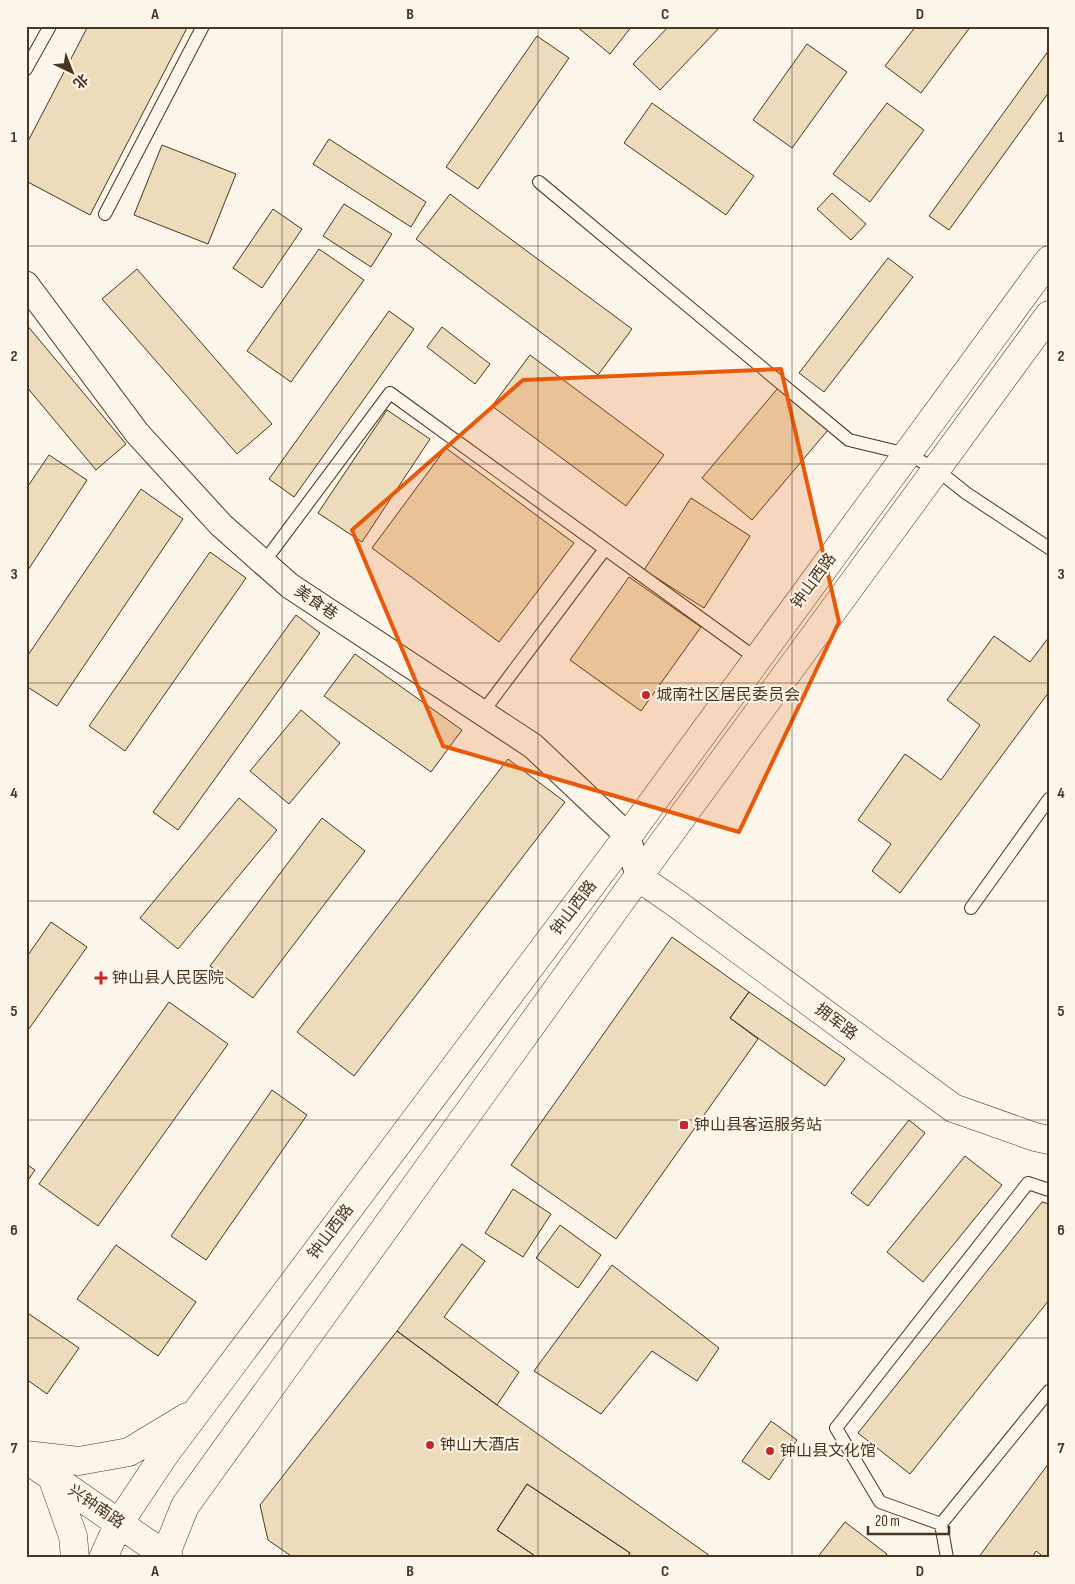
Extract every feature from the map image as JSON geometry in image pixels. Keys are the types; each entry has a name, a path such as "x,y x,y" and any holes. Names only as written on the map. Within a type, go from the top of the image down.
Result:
{"main road":[{"name":"钟山西路","path":"103,1558 119,1523 165,1454 628,836 1049,260"},
{"name":"钟山西路","path":"166,1557 185,1506 638,878 1049,315"},
{"name":"拥军路","path":"638,878 685,910 952,1108 1035,1137 1049,1140"},
{"path":"26,1455 79,1461 129,1452 197,1411"},
{"name":"兴钟南路","path":"26,1459 166,1557"},
{"path":"52,1478 73,1536 75,1558"}],"street":[{"name":"美食巷","path":"26,284 137,433 221,525 290,586 533,746 628,836"},
{"path":"628,836 638,878"}],"lane":[{"path":"26,69 50,26"},
{"path":"105,214 203,26"},
{"path":"540,182 850,440 907,454 936,469 966,494 1049,548"},
{"path":"264,562 390,393 757,659"},
{"path":"482,712 605,549"},
{"path":"971,908 1049,799"},
{"path":"941,1524 880,1502 836,1428 1028,1183 1049,1190"},
{"path":"947,1558 941,1524 1049,1391"}],"highlighted area":[{"path":"781,369 839,622 739,832 443,746 352,530 523,380"}],"building":[{"path":"88,26 188,26 90,215 26,181 26,145"},
{"path":"576,26 632,26 610,54"},
{"path":"669,26 721,26 660,90 633,64"},
{"path":"916,26 971,26 921,93 885,66"},
{"path":"537,36 569,58 478,189 446,167"},
{"path":"807,44 847,72 792,148 753,120"},
{"path":"1049,50 1049,92 949,230 929,216"},
{"path":"652,103 754,176 726,215 624,143"},
{"path":"887,103 924,130 870,202 833,174"},
{"path":"329,139 426,202 411,227 313,164"},
{"path":"162,145 236,174 208,244 134,215"},
{"path":"832,193 866,224 851,240 817,209"},
{"path":"450,194 632,329 598,375 416,239"},
{"path":"344,204 392,234 371,267 323,236"},
{"path":"273,209 302,229 262,288 233,268"},
{"path":"319,249 364,280 291,382 247,351"},
{"path":"888,258 913,277 824,392 799,373"},
{"path":"137,269 272,424 237,454 102,299"},
{"path":"389,311 414,329 294,497 269,479"},
{"path":"26,324 126,444 96,470 26,386"},
{"path":"442,327 490,364 475,384 427,347"},
{"path":"530,355 664,455 626,506 492,406"},
{"path":"778,388 828,430 752,520 702,478"},
{"path":"387,410 430,439 362,542 318,513"},
{"path":"446,448 574,543 499,642 372,548"},
{"path":"49,455 87,480 26,573 26,489"},
{"path":"141,489 183,519 57,706 26,686 26,658"},
{"path":"691,498 750,536 704,608 644,570"},
{"path":"210,552 246,578 125,751 89,726"},
{"path":"629,577 701,627 641,711 570,660"},
{"path":"296,615 320,633 178,830 153,812"},
{"path":"994,636 1030,662 1049,637 1049,692 900,893 872,871 891,844 858,820 905,754 941,780 980,725 947,700"},
{"path":"355,654 462,730 431,772 324,696"},
{"path":"301,710 340,743 289,804 250,771"},
{"path":"508,759 565,802 354,1076 297,1032"},
{"path":"239,798 277,830 178,949 140,918"},
{"path":"322,818 365,851 253,998 210,966"},
{"path":"51,922 87,947 26,1033 26,958"},
{"path":"672,937 749,992 730,1018 758,1039 616,1239 511,1165"},
{"path":"749,992 845,1059 825,1086 730,1018"},
{"path":"169,1002 228,1044 98,1226 39,1184"},
{"path":"272,1090 307,1115 206,1260 171,1236"},
{"path":"909,1120 925,1133 868,1206 851,1193"},
{"path":"965,1156 1002,1185 923,1282 887,1252"},
{"path":"26,1164 35,1170 26,1183"},
{"path":"513,1189 551,1214 523,1257 485,1233"},
{"path":"1042,1202 1049,1204 1049,1300 910,1474 858,1433"},
{"path":"560,1225 601,1255 578,1288 536,1258"},
{"path":"462,1244 485,1261 444,1317 519,1372 497,1405 397,1331"},
{"path":"116,1245 196,1302 158,1356 77,1299"},
{"path":"612,1265 719,1348 697,1381 652,1351 601,1414 534,1371"},
{"path":"26,1312 79,1348 47,1394 26,1379"},
{"name":"钟山大酒店","path":"397,1331 497,1405 713,1558 627,1558 630,1553 527,1484 497,1530 538,1558 294,1558 268,1540 260,1505"},
{"name":"钟山县文化馆","path":"771,1421 797,1440 769,1480 742,1461"},
{"path":"1049,1463 1049,1558 1045,1558 1036,1551 1032,1558 978,1558"},
{"path":"527,1484 630,1553 627,1558 538,1558 497,1530"},
{"path":"845,1522 887,1554 884,1558 817,1558"}],"place":[{"name":"城南社区居民委员会","path":"646,695"},
{"name":"钟山县人民医院","path":"101,978"},
{"name":"钟山县客运服务站","path":"684,1125"},
{"name":"钟山大酒店","path":"430,1445"},
{"name":"钟山县文化馆","path":"770,1451"}]}
